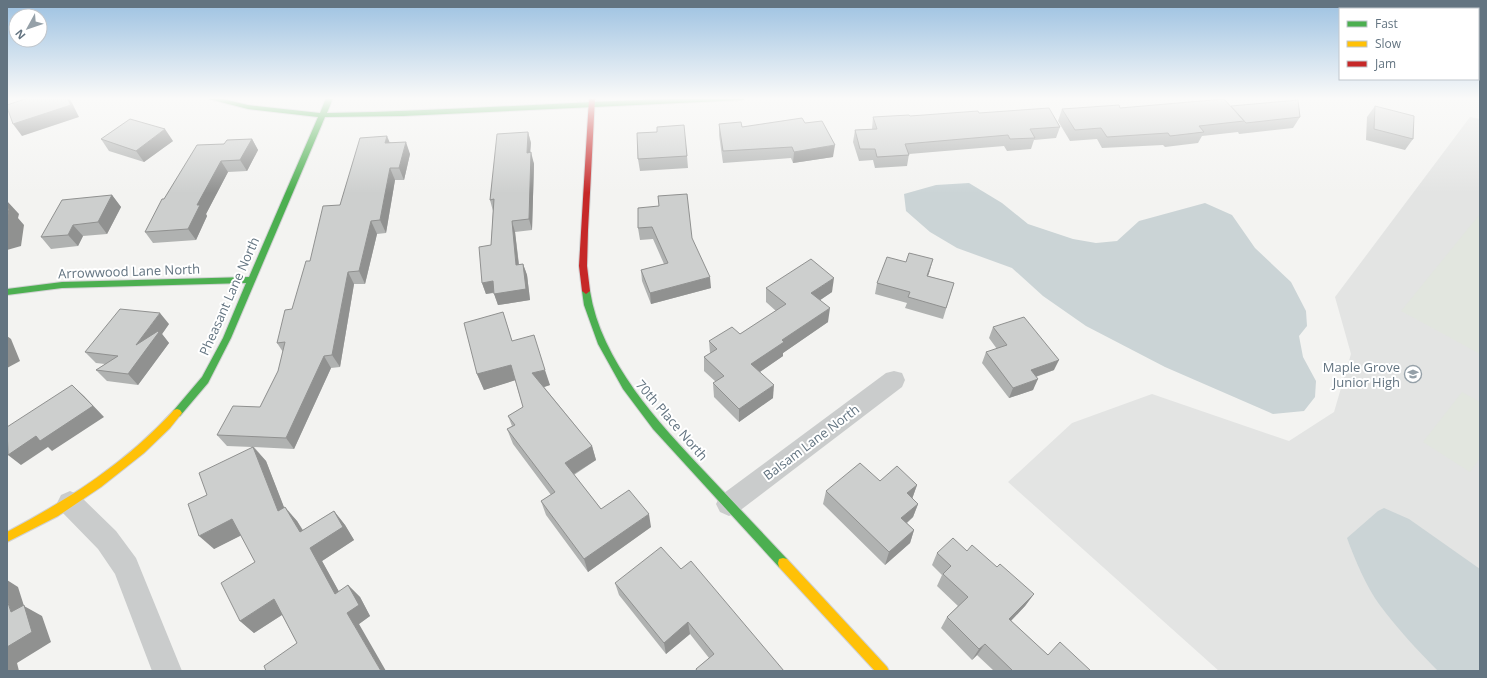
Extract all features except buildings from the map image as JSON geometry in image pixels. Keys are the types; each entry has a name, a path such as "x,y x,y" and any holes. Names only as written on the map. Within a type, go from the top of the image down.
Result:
{"street":[{"name":"Pheasant Lane North","path":"7,537 70,503 116,470 166,426 204,380 227,338 317,130"},
{"name":"70th Place North","path":"590,130 583,266 588,305 603,344 626,386 656,426 883,671"},
{"name":"Arrowwood Lane North","path":"7,292 62,285 251,280"},
{"name":"Balsam Lane North","path":"729,504 894,380"},
{"path":"70,503 107,540 126,567 167,671"}],"shaded area":[{"name":"Maple Grove Junior High","path":"1461,130 1480,130 1480,671 1219,671 1008,482 1072,423 1152,394 1289,441 1334,412 1351,354 1335,297"},
{"path":"969,183 1002,203 1028,224 1073,239 1096,243 1117,241 1139,221 1205,203 1232,215 1255,248 1291,282 1306,311 1307,326 1299,336 1303,357 1316,381 1315,397 1304,411 1273,414 1165,367 1086,326 1043,296 1012,268 957,248 930,232 906,211 904,194 936,185"},
{"path":"1480,214 1480,354 1401,311"},
{"path":"1462,392 1480,402 1480,458 1470,472 1423,442"},
{"path":"1384,508 1409,519 1480,569 1480,671 1438,671 1393,622 1379,604 1365,581 1347,538 1378,511"}],"traffic: fast":[{"path":"177,413 205,380 227,338 316,130"},
{"path":"7,292 62,285 251,280"},
{"path":"586,291 588,305 603,344 626,386 656,426 783,563"}],"traffic: slow":[{"path":"7,537 54,512 98,484 141,450 177,413"},
{"path":"783,563 883,671"}],"traffic: jam":[{"path":"586,291 583,266 590,130"}],"place":[{"name":"Maple Grove Junior High","path":"1413,374"}]}
